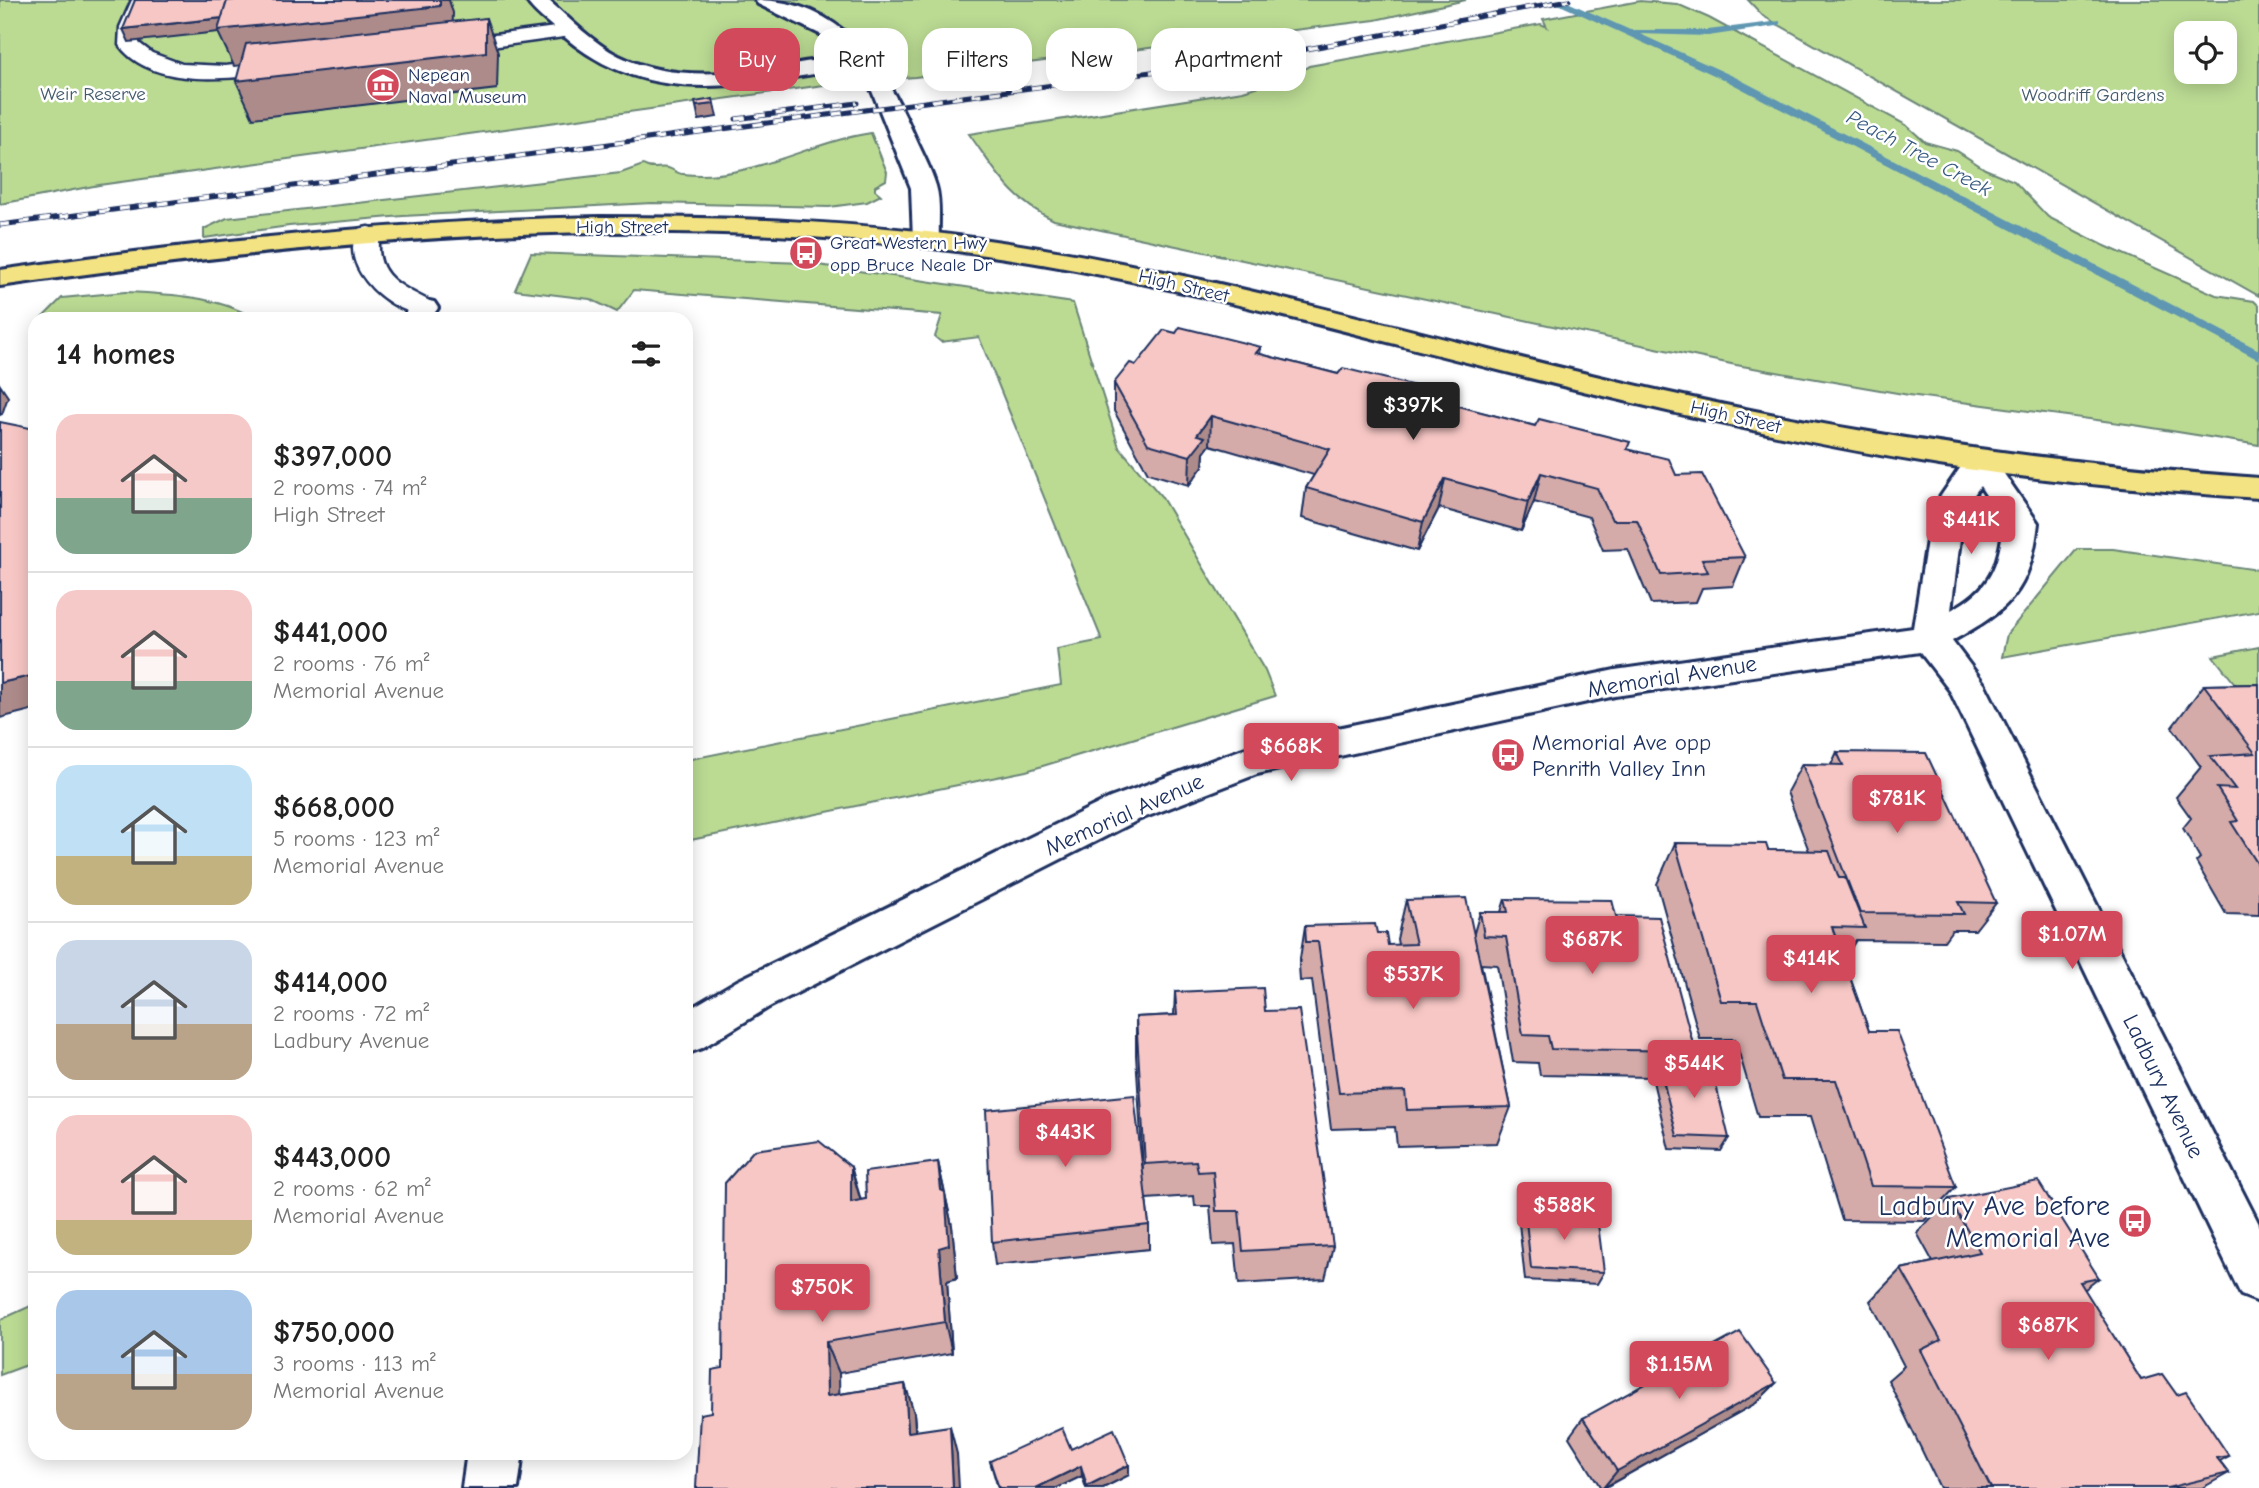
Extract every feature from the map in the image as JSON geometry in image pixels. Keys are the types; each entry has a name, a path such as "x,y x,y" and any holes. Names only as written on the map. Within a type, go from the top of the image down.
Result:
{"highway":[{"name":"High Street","path":"0,278 268,243 368,234 628,225 753,228 926,240 1074,261 1166,280 1746,419 1980,461 2162,482 2259,488"}],"street":[{"path":"536,0 610,61 661,77 719,78 814,65"},
{"path":"765,0 826,28"},
{"path":"884,91 924,188 926,240"},
{"path":"1929,638 1948,509 1980,461"},
{"name":"Memorial Avenue","path":"693,1030 766,987 1124,809 1251,761 1320,744 1615,684 1929,638 1978,611 2003,589 2017,557 2021,523 1980,461"},
{"name":"Ladbury Avenue","path":"1929,638 1966,685 2259,1277"},
{"path":"490,1488 494,1460"}],"lane":[{"path":"142,0 130,27 128,45 147,58 180,68 202,71 301,65"},
{"path":"432,49 571,31"},
{"path":"368,234 365,262 369,270 419,312"}],"green space":[{"name":"Weir Reserve","path":"0,0 1466,0 1375,20 1306,29 1151,28 1151,48 1137,49 1137,28 1046,28 1046,61 1032,63 1032,28 922,28 922,76 908,78 908,28 814,28 814,86 800,88 800,28 714,28 714,91 780,91 99,185 0,204"},
{"name":"Woodriff Gardens","path":"1748,0 2259,0 2259,296 1763,16"},
{"path":"1640,1 1677,4 1709,18 1906,125 1925,142 1957,151 1985,169 2014,181 2048,217 2103,245 2216,295 2254,301 2259,306 2259,445 2134,425 1909,395 1736,365 1054,220 1015,194 969,134 1243,91 1306,91 1306,68 1309,66 1541,24 1547,27 1543,19"},
{"path":"871,133 887,172 886,180 875,186 875,190 881,195 867,202 829,207 652,203 403,216 289,226 204,238 204,229 227,218 621,173 643,165 650,168 668,168 683,174 731,172"},
{"path":"531,253 805,263 1073,303 1119,447 1161,496 1265,671 1275,696 1026,771 693,840 693,759 1061,685 1057,649 1102,640 979,337 941,342 935,337 942,315 634,290 617,312 590,299 515,290"},
{"path":"125,292 175,295 224,305 241,312 48,312 62,298"},
{"path":"2077,549 2113,549 2259,570 2259,611 2002,657 2007,634"},
{"path":"2259,647 2259,714 2213,656"},
{"path":"28,1307 28,1365 0,1375 0,1320"}],"building":[{"path":"135,0 235,0 227,1 222,18 123,29"},
{"path":"440,0 440,6 218,30 227,1"},
{"path":"486,18 486,52 236,81 246,44"},
{"path":"713,99 714,104 696,106 695,102"},
{"path":"1180,327 1261,347 1256,353 1338,374 1343,368 1451,395 1447,403 1535,426 1539,419 1630,442 1627,449 1669,459 1676,475 1702,474 1745,557 1702,559 1708,572 1661,575 1637,520 1612,520 1597,488 1541,473 1528,502 1445,479 1423,522 1306,488 1330,449 1211,416 1197,435 1205,437 1190,456 1148,444 1114,383 1130,363 1136,365 1164,330 1176,333"},
{"path":"0,422 28,428 28,677 0,683"},
{"path":"2259,684 2259,866 2231,822 2238,821 2217,788 2235,789 2210,756 2255,753 2204,685"},
{"path":"1837,752 1926,753 1996,903 1958,902 1964,914 1860,913 1802,764 1843,765"},
{"path":"1675,843 1766,844 1768,850 1829,851 1839,878 1845,878 1865,928 1832,927 1869,1031 1897,1031 1956,1187 1871,1186 1836,1080 1782,1080 1757,1001 1721,1001"},
{"path":"1466,898 1511,1107 1407,1110 1405,1091 1339,1093 1318,942 1306,942 1305,926 1375,924 1377,933 1386,933 1388,945 1416,944 1406,900"},
{"path":"1505,899 1612,900 1616,916 1659,917 1695,1051 1551,1049 1548,1036 1523,1035 1506,937 1484,936 1480,912 1508,912"},
{"path":"1263,988 1265,1011 1299,1010 1333,1246 1243,1251 1239,1211 1216,1211 1213,1171 1198,1172 1196,1161 1145,1164 1136,1017 1177,1015 1175,992"},
{"path":"1659,1064 1711,1064 1729,1138 1677,1136"},
{"path":"1134,1095 1149,1225 992,1242 986,1110"},
{"path":"819,1141 851,1167 851,1202 866,1199 865,1172 938,1162 941,1190 945,1192 949,1245 939,1248 945,1322 826,1342 827,1396 905,1384 908,1432 950,1426 953,1488 696,1488 700,1414 711,1412 712,1370 723,1368 725,1183 754,1150"},
{"path":"2038,1181 2099,1278 2080,1282 2141,1380 2162,1374 2177,1395 2186,1392 2229,1456 2217,1458 2229,1473 2167,1488 1991,1488 1921,1350 1941,1340 1901,1269 1980,1252 1949,1199"},
{"path":"1525,1211 1597,1216 1604,1272 1531,1268"},
{"path":"1740,1332 1776,1383 1617,1471 1583,1418"},
{"path":"1062,1428 1071,1449 1114,1429 1129,1465 1087,1486 1081,1466 1036,1488 999,1488 990,1461"}],"waterway":[{"name":"Peach Tree Creek","path":"1554,0 1731,79 2259,356"},
{"path":"1635,31 1708,33 1776,23"}],"railway":[{"path":"0,225 1264,57 1569,0"},
{"path":"736,119 857,103"}],"place":[{"name":"Nepean Naval Museum","path":"383,85"},
{"name":"Great Western Hwy opp Bruce Neale Dr","path":"806,253"},
{"name":"Memorial Ave opp Penrith Valley Inn","path":"1508,755"},
{"name":"Ladbury Ave before Memorial Ave","path":"2135,1221"}]}
